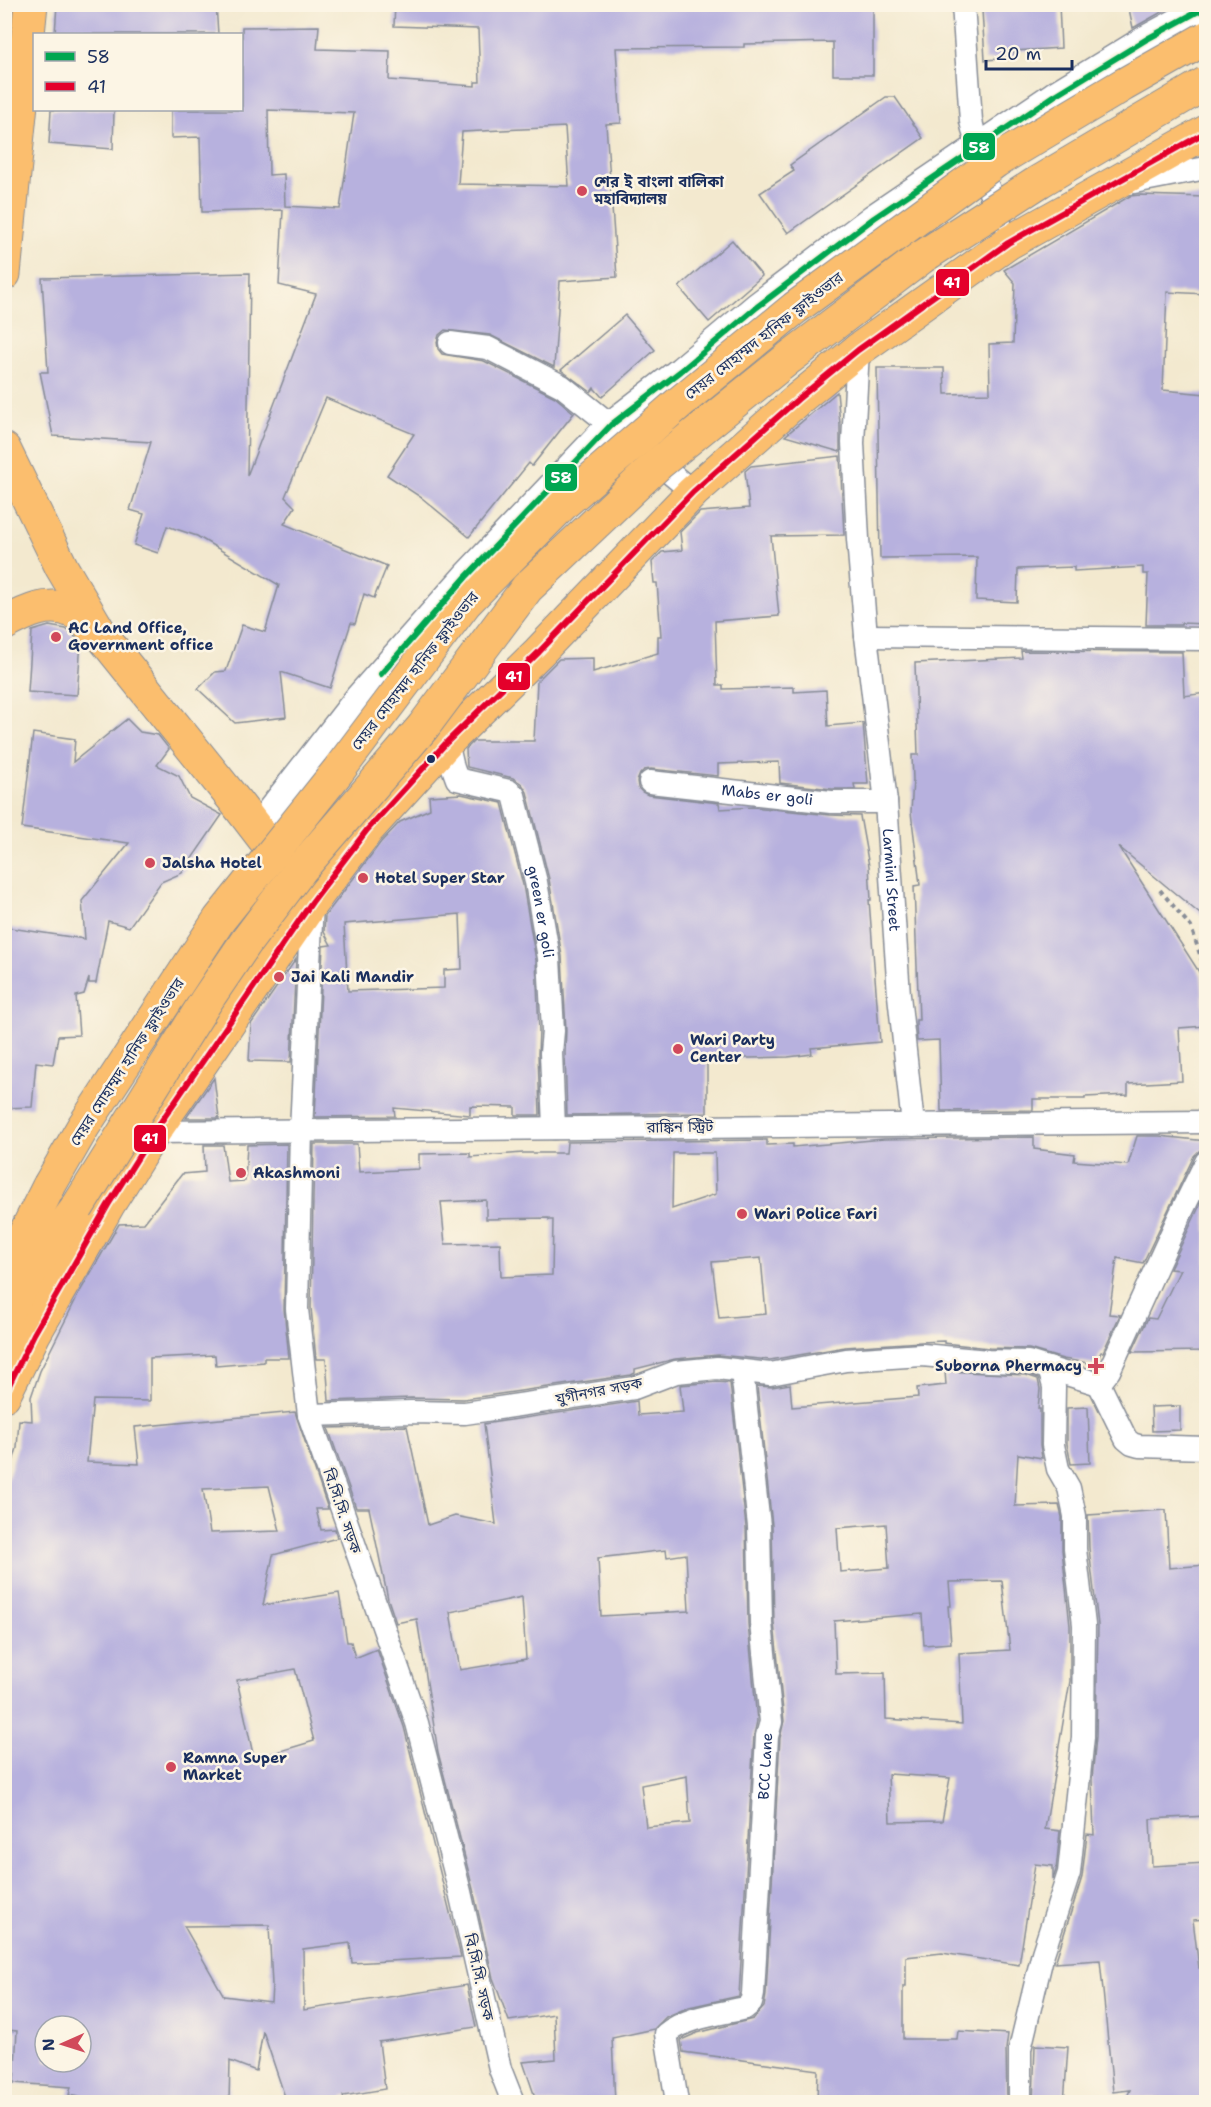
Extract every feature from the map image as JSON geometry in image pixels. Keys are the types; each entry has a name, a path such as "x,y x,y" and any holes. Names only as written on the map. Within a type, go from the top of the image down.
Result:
{"main road":[{"path":"4,274 31,4"},
{"name":"মেয়র মোহাম্মদ হানিফ ফ্লাইওভার","path":"4,1275 83,1127 219,920 338,771 465,603 565,502 679,403 795,308 996,161 1206,38"},
{"path":"4,1317 34,1266 76,1208 206,1001 246,942 301,869 423,727 527,588 658,464 789,357 922,257 1040,181 1206,83"},
{"path":"4,1395 34,1334 108,1205 154,1132 312,902 367,830 447,742 539,652 693,492 798,399 858,350 1008,243 1206,132"},
{"path":"4,448 62,568 102,636 257,829 312,902"},
{"path":"4,624 40,607 61,608 75,612 102,636"},
{"path":"4,1250 50,1186"},
{"path":"4,1358 49,1281 76,1208"}],"street":[{"path":"963,4 972,121 985,179 1008,243"},
{"path":"257,829 359,698 536,502 611,425 681,371 757,307 874,218 1054,96 1206,7"},
{"path":"1110,186 1206,168"},
{"path":"450,343 488,348 562,386 693,492"},
{"name":"Larmini Street","path":"858,350 853,442 866,636 886,802 899,996 913,1125"},
{"path":"866,636 1206,639"},
{"name":"green er goli","path":"447,742 457,779 509,791 514,795 536,882 549,958 553,1031 551,1053 554,1128"},
{"name":"Mabs er goli","path":"650,782 831,802 886,802"},
{"name":"বি.সি.সি. সড়ক","path":"312,902 301,1130 297,1309 309,1415 417,1723 460,1892 500,2069 513,2103"},
{"name":"রাঙ্কিন স্ট্রিট","path":"154,1132 1206,1122"},
{"path":"1206,1162 1109,1371 1099,1384 1126,1438 1132,1444 1206,1448"},
{"name":"যুগীনগর সড়ক","path":"309,1415 465,1413 634,1388 676,1372 717,1368 770,1374 846,1360 922,1355 1028,1362 1099,1384"},
{"path":"1020,2103 1020,2049 1043,1953 1070,1873 1083,1737 1084,1625 1075,1516 1069,1488 1058,1469 1053,1445 1054,1387 1049,1368"},
{"name":"BCC Lane","path":"677,2103 666,2034 692,2021 745,2008 751,2003 753,1994 767,1736 771,1722 761,1623 759,1526 742,1371"}],"path":[{"path":"1160,890 1191,927 1206,973"}],"building":[{"path":"57,4 216,4 218,33 55,33"},
{"path":"395,4 462,4 461,7 532,4 873,4 873,75 833,75 833,42 744,44 744,47 616,48 621,123 606,124 617,277 560,281 554,367 490,335 445,330 439,335 437,342 442,354 484,361 555,397 574,413 532,466 529,463 469,537 422,498 387,475 414,434 326,398 285,497 295,507 284,524 387,566 374,598 364,594 355,624 351,623 330,688 281,672 286,717 235,723 198,689 215,672 226,671 242,625 265,632 279,585 197,536 167,526 158,553 134,545 144,514 130,510 151,442 53,436 40,372 48,372 42,278 250,273 247,476 316,294 279,285 283,210 202,212 200,137 171,138 171,111 243,111 242,27 319,26 317,49 390,51 389,80 475,86 475,82 480,82 478,29 394,26","holes":["268,110 354,113 340,209 285,206 284,174 269,175","565,127 569,186 458,184 462,132"]},
{"path":"1002,4 1059,4 1061,48 1014,51 1015,58 985,60 982,10 1002,8"},
{"path":"1128,4 1176,4 1133,28"},
{"path":"886,97 895,97 923,138 788,233 760,193 794,171 790,165"},
{"path":"51,111 114,111 113,149 49,144"},
{"path":"1130,196 1206,197 1206,294 1167,292 1163,390 1206,394 1206,471 1202,471 1204,520 1206,520 1206,624 1146,625 1148,574 1143,574 1143,567 1074,571 1074,567 1018,569 1017,602 976,600 977,557 880,558 877,368 944,368 945,394 990,393 989,344 1013,343 1015,283 1004,270"},
{"path":"732,240 762,276 709,322 679,287"},
{"path":"625,315 655,350 602,397 594,388 591,392 561,370"},
{"path":"837,392 840,452 785,436"},
{"path":"840,456 844,535 771,536 779,616 715,621 717,685 723,685 723,689 794,687 794,692 826,690 828,726 863,723 868,784 854,784 855,789 832,789 780,783 779,762 718,764 718,776 651,769 644,770 637,781 638,788 648,795 719,803 720,809 753,807 860,816 869,866 871,900 869,900 880,1042 811,1048 812,1054 788,1057 707,1059 707,1113 567,1115 562,956 549,879 527,792 522,784 513,778 467,767 466,749 474,741 534,741 537,681 559,659 593,658 593,672 658,653 658,636 661,636 657,583 654,583 652,562 662,552 682,550 680,532 700,512 749,508 745,471 751,466"},
{"path":"49,626 66,629 81,642 77,695 28,692 32,631"},
{"path":"1021,651 1182,652 1184,696 1206,693 1206,919 1119,847 1201,975 1205,1026 1179,1028 1182,1081 1128,1084 1128,1095 1085,1097 1085,1099 1033,1099 1033,1110 941,1111 939,1040 917,1041 916,1026 916,1020 919,1020 914,886 920,885 911,812 912,755 918,755 915,663 1022,658"},
{"path":"127,719 140,732 158,735 169,749 157,765 179,776 190,798 222,815 182,873 161,882 129,927 108,921 96,983 89,983 89,978 84,994 76,996 79,1035 58,1036 53,1064 36,1062 32,1107 4,1108 4,927 85,939 82,901 129,843 22,828 33,733 75,739 73,762"},
{"path":"461,794 502,803 523,885 536,960 540,1115 515,1115 515,1107 470,1106 470,1115 394,1108 395,1116 315,1117 323,946 331,945 324,932 325,916 381,842 400,822 430,809 429,796","holes":["460,914 462,969 444,970 444,988 348,991 344,924"]},
{"path":"296,959 291,1062 249,1061 251,1024"},
{"path":"214,1078 219,1118 186,1118"},
{"path":"1137,1136 1206,1141 1206,1149 1194,1156 1143,1263 1117,1258 1109,1314 1120,1315 1095,1364 1063,1359 1029,1349 989,1348 944,1343 944,1341 921,1342 845,1347 770,1360 718,1355 675,1359 635,1369 635,1373 631,1375 464,1399 329,1401 326,1359 316,1359 311,1308 314,1144 357,1144 359,1172 419,1169 419,1154 470,1153 470,1157 566,1153 567,1142 767,1140 767,1145 793,1144 793,1147 884,1139 1034,1137 1034,1149 1075,1154 1074,1161 1128,1165","holes":["673,1153 715,1153 716,1194 672,1209","486,1200 486,1219 549,1218 553,1220 552,1275 501,1277 500,1243 445,1244 441,1202","761,1258 766,1314 719,1318 712,1262"]},
{"path":"287,1144 284,1309 289,1358 264,1358 264,1362 216,1366 215,1355 150,1358 150,1401 93,1400 87,1462 139,1464 135,1427 295,1412 328,1509 316,1509 321,1530 335,1529 337,1538 273,1555 263,1605 339,1593 347,1642 351,1642 355,1658 377,1649 404,1727 461,1957 352,1963 350,1943 303,1949 304,2010 467,1985 476,2027 379,2042 385,2089 343,2096 344,2100 287,2103 263,2031 256,2071 230,2061 229,2103 105,2103 69,2095 71,2087 14,2083 17,2031 7,2030 4,2002 4,1491 17,1448 19,1420 32,1421 31,1397 40,1371 78,1295 119,1224 144,1223 182,1174 205,1172 204,1145 223,1145 228,1182 245,1181 247,1145","holes":["269,1486 280,1531 210,1533 203,1489","295,1669 314,1741 254,1759 237,1680","269,1925 271,2002 224,1996 184,1926"]},
{"path":"1206,1192 1206,1351 1132,1352 1148,1318 1156,1319 1180,1270 1170,1269"},
{"path":"945,1371 1026,1375 1038,1379 1042,1458 1018,1454 1015,1506 1059,1505 1062,1517 1062,1550 1070,1626 1070,1681 1045,1829 1060,1831 1056,1870 1053,1879 1053,1866 1035,1864 1019,1965 942,1953 906,1957 906,1986 903,1986 903,2039 957,2039 958,2031 1008,2034 1007,2103 817,2103 818,2070 683,2052 681,2040 697,2033 753,2019 764,2007 766,1995 780,1738 784,1721 774,1622 772,1525 757,1386 772,1387 790,1384 792,1407 918,1397 917,1388 946,1385","holes":["886,1524 889,1568 840,1572 837,1528","1002,1581 1010,1650 959,1653 962,1724 886,1719 885,1673 836,1674 834,1621 922,1614 924,1645 951,1643 949,1582","888,1774 950,1778 942,1821 890,1822"]},
{"path":"730,1383 746,1527 748,1624 757,1721 754,1735 739,1996 689,2007 666,2017 654,2029 612,2038 615,2103 537,2103 523,2062 556,2059 554,2014 509,2021 493,1978 438,1752 417,1619 396,1623 388,1599 369,1508 356,1508 328,1428 407,1426 428,1525 455,1516 496,1524 484,1424 637,1401 638,1415 683,1412 680,1385","holes":["666,1550 667,1557 686,1554 689,1611 601,1616 598,1558","522,1597 526,1659 460,1670 450,1612","687,1776 690,1823 646,1827 641,1785"]},
{"path":"1180,1406 1180,1430 1152,1431 1151,1407"},
{"path":"1088,1407 1090,1463 1071,1464 1067,1444 1067,1408"},
{"path":"1166,1510 1169,1568 1206,1565 1206,1816 1150,1819 1152,1866 1206,1863 1206,1919 1193,1920 1199,1968 1206,1969 1206,2101 1127,2097 1130,2090 1113,2092 1100,1960 1055,1963 1082,1877 1087,1834 1094,1835 1092,1779 1096,1737 1098,1625 1089,1548 1088,1515"},
{"path":"1035,2045 1068,2047 1064,2103 1033,2103"}],"transit line":[{"name":"58","path":"381,674 466,577 611,425 681,371 757,307 874,218 1054,96 1147,39 1206,7"},
{"name":"41","path":"4,1395 34,1334 108,1205 154,1132 312,902 367,830 447,742 539,652 693,492 798,399 858,350 1008,243 1206,132"}],"place":[{"name":"শের ই বাংলা বালিকা মহাবিদ্যালয়","path":"582,191"},
{"name":"AC Land Office, Government office","path":"56,637"},
{"name":"Jalsha Hotel","path":"150,863"},
{"name":"Hotel Super Star","path":"363,878"},
{"name":"Jai Kali Mandir","path":"279,977"},
{"name":"Wari Party Center","path":"678,1049"},
{"name":"Akashmoni","path":"241,1173"},
{"name":"Wari Police Fari","path":"742,1214"},
{"name":"Suborna Phermacy","path":"1096,1366"},
{"name":"Ramna Super Market","path":"171,1767"}]}
